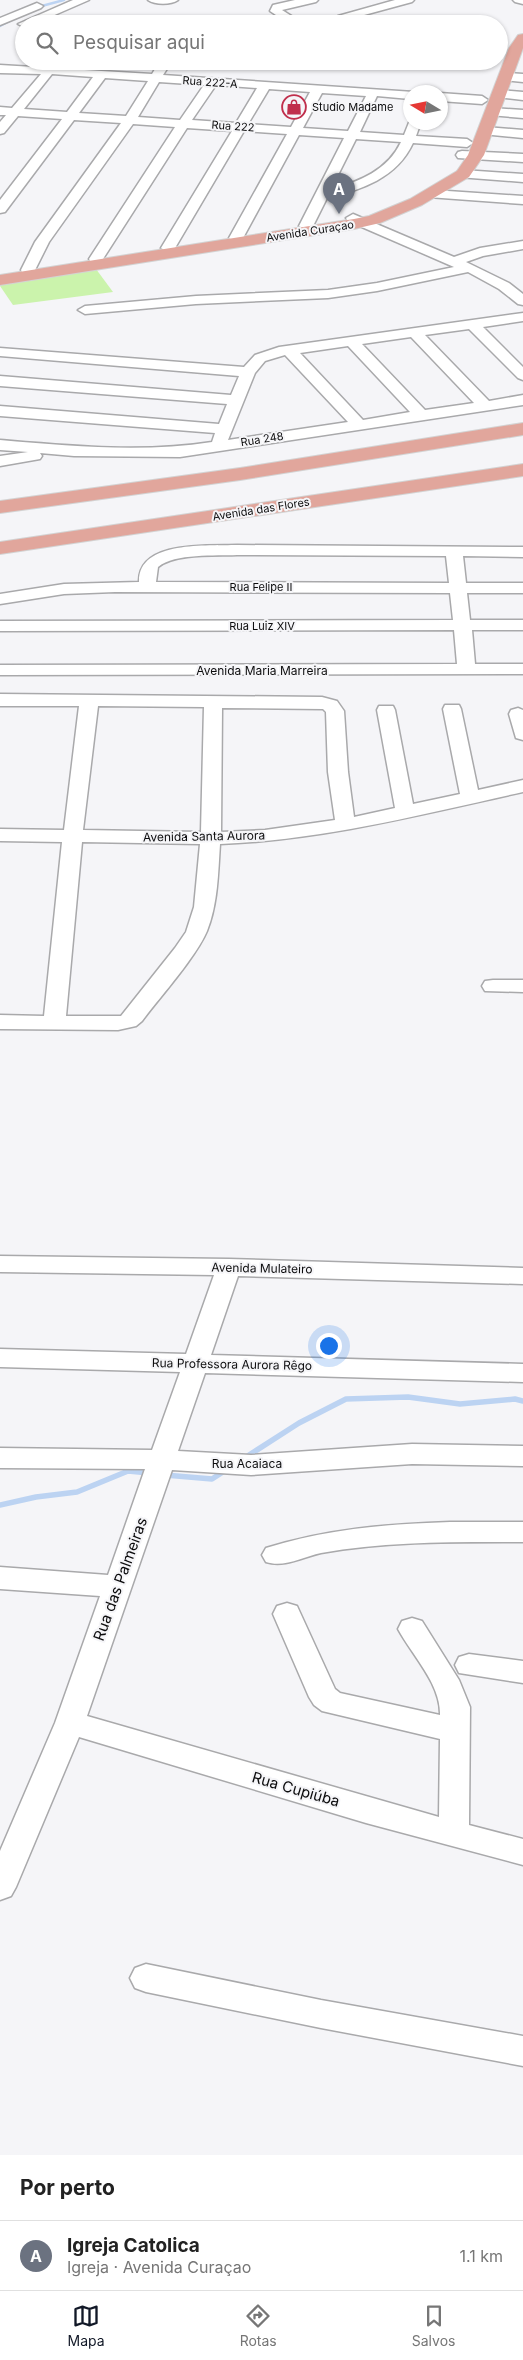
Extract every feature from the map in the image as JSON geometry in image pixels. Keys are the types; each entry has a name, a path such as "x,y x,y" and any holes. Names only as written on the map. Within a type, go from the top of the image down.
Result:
{"main road":[{"name":"Avenida Curaçao","path":"508,60 523,27"},
{"name":"Avenida Curaçao","path":"0,274 29,273 358,220 400,209 433,194 462,174 470,151 482,100 502,70"},
{"name":"Avenida Curaçao","path":"0,280 96,259 306,226 358,220 420,193 445,175 470,151 486,131 507,70"},
{"path":"0,507 240,474 523,429"},
{"name":"Avenida das Flores","path":"0,548 523,470"}],"street":[{"path":"24,15 52,0"},
{"path":"46,15 83,0"},
{"path":"154,0 172,0"},
{"path":"282,15 276,12 277,7 312,0"},
{"path":"353,15 408,0"},
{"path":"2,27 15,20"},
{"path":"2,27 15,25"},
{"name":"Rua 222-A","path":"27,70 403,95"},
{"path":"29,273 42,242 130,119 160,70"},
{"path":"0,130 49,71"},
{"path":"0,209 101,74"},
{"path":"506,77 523,78"},
{"path":"96,259 212,82"},
{"path":"168,248 265,85"},
{"path":"236,238 318,89"},
{"path":"306,226 373,93"},
{"path":"500,94 523,96"},
{"path":"448,98 482,100"},
{"name":"Rua 222","path":"0,111 408,138 470,151"},
{"path":"493,112 523,114"},
{"path":"320,196 343,190 378,176 393,164 402,153 412,130"},
{"path":"486,131 523,134"},
{"path":"470,151 523,154"},
{"path":"470,151 523,158"},
{"path":"462,174 523,178"},
{"path":"433,194 523,200"},
{"path":"358,220 468,268 504,286 523,301"},
{"path":"452,262 480,252 523,245"},
{"path":"85,310 196,300 328,294 377,287 468,268"},
{"path":"218,446 248,372 260,358 271,353 523,317"},
{"path":"472,324 523,375"},
{"path":"416,333 485,405"},
{"path":"352,342 420,414"},
{"path":"289,350 358,424"},
{"path":"0,352 248,372"},
{"path":"0,381 237,400"},
{"name":"Rua 248","path":"0,444 74,451 162,453 523,400"},
{"path":"0,411 225,428"},
{"path":"0,461 74,451"},
{"path":"148,587 147,575 150,566 156,560 184,554 239,551 523,552"},
{"path":"454,551 467,669"},
{"name":"Rua Felipe II","path":"0,599 64,589 148,587 523,588"},
{"name":"Rua Luiz XIV","path":"0,626 523,626"},
{"name":"Avenida Maria Marreira","path":"0,670 523,669"},
{"path":"0,700 322,703 330,705 335,711 338,772 345,825"},
{"path":"54,1023 63,918 89,701"},
{"path":"0,1022 128,1021 138,1012 196,932 204,907 211,838 213,703"},
{"path":"452,709 470,796"},
{"path":"386,710 405,811"},
{"path":"518,714 523,734"},
{"name":"Avenida Santa Aurora","path":"0,835 211,838 290,834 345,825 470,796 523,786"},
{"path":"493,986 523,986"},
{"name":"Avenida Mulateiro","path":"0,1264 229,1267 523,1276"},
{"name":"Rua das Palmeiras","path":"0,1887 70,1723 229,1267"},
{"name":"Rua Professora Aurora Rêgo","path":"0,1358 523,1373"},
{"name":"Rua Acaiaca","path":"0,1458 163,1460 251,1465 412,1454 523,1456"},
{"path":"276,1555 326,1542 375,1536 456,1532 523,1532"},
{"path":"0,1578 117,1586"},
{"path":"287,1614 324,1697 332,1703 454,1730"},
{"path":"412,1629 448,1688 455,1707 454,1834"},
{"path":"468,1665 523,1672"},
{"name":"Rua Cupiúba","path":"70,1723 454,1834 523,1852"},
{"path":"146,1978 321,2014 523,2051"}],"green space":[{"path":"96,269 113,292 13,305 0,286 0,281"}],"waterway":[{"path":"38,7 64,0"},
{"path":"0,26 15,18"},
{"path":"246,1457 299,1423 346,1399 408,1397 460,1404 515,1399 523,1401"},
{"path":"165,1475 212,1479 226,1470"},
{"path":"0,1505 36,1497 77,1492 128,1471 149,1473"}],"place":[{"name":"Studio Madame","path":"294,107"},
{"name":"Igreja Catolica","path":"339,214"}]}
